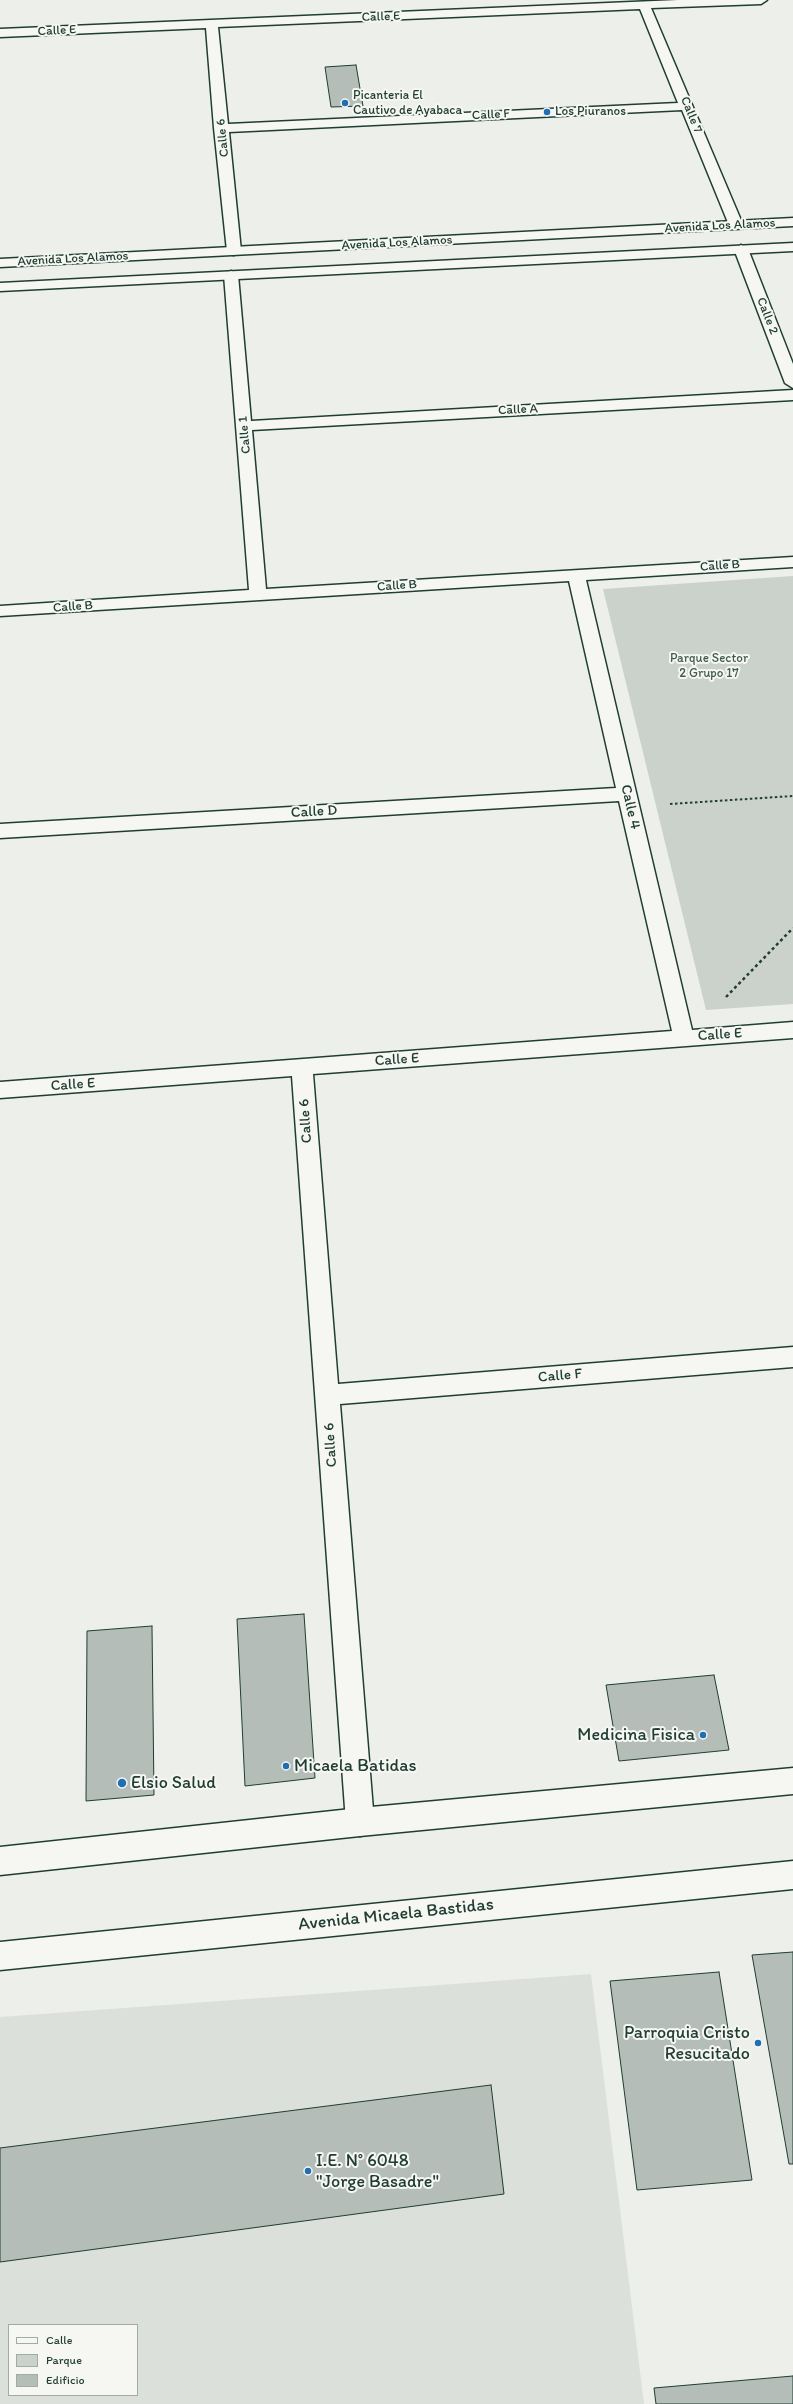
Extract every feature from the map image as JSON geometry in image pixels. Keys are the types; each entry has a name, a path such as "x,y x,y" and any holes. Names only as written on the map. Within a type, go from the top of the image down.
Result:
{"street":[{"path":"427,0 430,14"},
{"name":"Calle E","path":"0,33 761,0"},
{"name":"Calle 7","path":"644,5 688,106 736,225"},
{"name":"Calle 6","path":"212,24 234,251"},
{"name":"Calle F","path":"221,128 688,106"},
{"name":"Avenida Los Alamos","path":"0,263 793,222"},
{"name":"Avenida Los Alamos","path":"0,287 793,247"},
{"name":"Calle 2","path":"741,249 793,383"},
{"name":"Calle 1","path":"231,275 258,595"},
{"name":"Calle A","path":"244,426 793,394"},
{"name":"Calle B","path":"0,611 793,562"},
{"name":"Calle 4","path":"576,575 684,1038"},
{"name":"Calle D","path":"0,831 629,800"},
{"name":"Calle E","path":"0,1090 793,1030"},
{"name":"Calle 6","path":"302,1067 360,1822"},
{"name":"Calle F","path":"327,1394 793,1357"},
{"path":"0,1861 360,1822 793,1781"},
{"name":"Avenida Micaela Bastidas","path":"0,1956 793,1875"}],"path":[{"path":"629,800 793,796"},
{"path":"684,1038 793,928"}],"shaded area":[{"name":"I.E. N° 6048 \"Jorge Basadre\"","path":"591,1974 644,2404 0,2404 0,2017"}],"green space":[{"name":"Parque Sector 2 Grupo 17","path":"793,576 793,1004 706,1010 603,589"}],"building":[{"path":"356,65 363,106 331,107 325,67"},
{"path":"304,1614 315,1778 245,1786 237,1619"},
{"path":"152,1626 154,1795 86,1801 87,1631"},
{"path":"714,1675 729,1750 619,1761 606,1685"},
{"path":"793,1952 793,2164 789,2164 752,1955"},
{"path":"719,1972 752,2180 637,2190 610,1981"},
{"path":"491,2085 504,2194 0,2262 0,2148"},
{"path":"793,2376 793,2404 656,2404 654,2388"}],"place":[{"name":"Picanteria El Cautivo de Ayabaca","path":"345,103"},
{"name":"Los Piuranos","path":"547,112"},
{"name":"Medicina Fisica","path":"703,1735"},
{"name":"Micaela Batidas","path":"286,1766"},
{"name":"Elsio Salud","path":"122,1783"},
{"name":"Parroquia Cristo Resucitado","path":"758,2043"},
{"name":"I.E. N° 6048 \"Jorge Basadre\"","path":"308,2171"}]}
